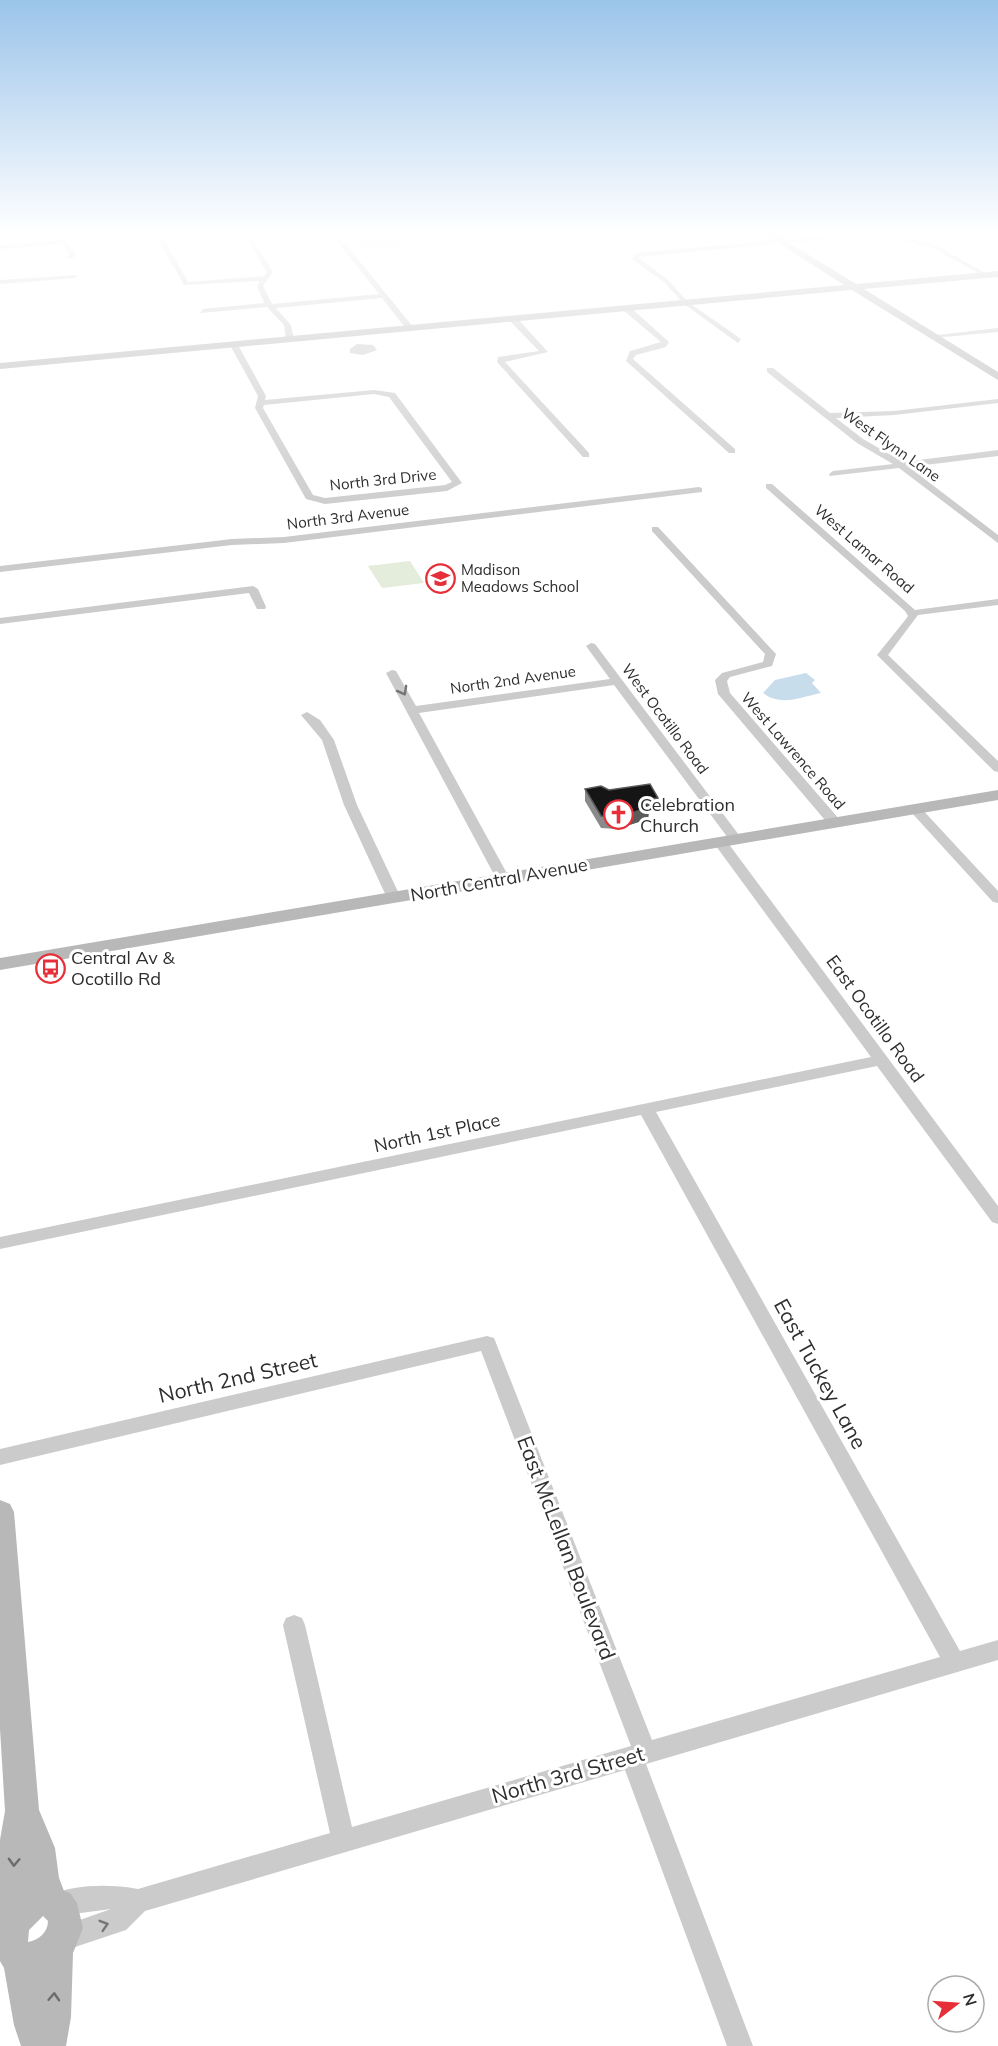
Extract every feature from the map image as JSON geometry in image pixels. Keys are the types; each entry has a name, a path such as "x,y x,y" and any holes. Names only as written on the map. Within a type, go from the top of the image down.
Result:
{"main road":[{"path":"0,366 427,326"},
{"path":"917,326 998,376"},
{"name":"North Central Avenue","path":"0,964 998,795"},
{"path":"0,1512 22,1811 14,1856 9,1936 39,2046"},
{"path":"22,1811 38,1848 42,1880 66,1919 59,1943 53,2017 48,2046"},
{"path":"9,1936 35,1900 54,1902"},
{"path":"9,1936 34,1959 59,1943"}],"street":[{"path":"279,326 283,334 290,339"},
{"path":"520,326 544,352 501,358 501,362 585,455"},
{"path":"647,326 665,342 663,345 633,353 629,356 630,360 732,451"},
{"path":"718,326 738,341"},
{"path":"933,336 998,330"},
{"path":"350,334 360,346"},
{"path":"234,345 262,396 262,403"},
{"name":"West Flynn Lane","path":"770,370 860,441 900,465 998,540"},
{"name":"North 3rd Drive","path":"384,392 392,395 457,483 455,486 314,500 309,497 259,408 262,403 384,392"},
{"path":"827,416 894,413 998,401"},
{"path":"833,474 998,453"},
{"name":"West Lamar Road","path":"769,486 912,613 911,620 882,655 998,768"},
{"name":"North 3rd Avenue","path":"0,569 232,542 271,542 699,490"},
{"name":"West Lawrence Road","path":"655,529 771,654 768,664 726,675 721,680 724,694 836,823"},
{"path":"0,621 253,589 261,607"},
{"path":"912,613 998,602"},
{"name":"West Ocotillo Road","path":"591,646 618,681 728,841"},
{"path":"392,673 503,879"},
{"name":"North 2nd Avenue","path":"413,710 618,681"},
{"path":"307,715 317,723 332,750 345,790 394,898"},
{"path":"915,809 998,899"},
{"name":"East Ocotillo Road","path":"728,841 881,1060 998,1218"},
{"name":"North 1st Place","path":"0,1244 881,1060"},
{"name":"East Tuckey Lane","path":"646,1109 954,1661"},
{"name":"North 2nd Street","path":"0,1457 487,1343"},
{"name":"East McLellan Boulevard","path":"487,1343 639,1755 740,2046"},
{"path":"294,1625 343,1840"},
{"name":"North 3rd Street","path":"54,1902 112,1897 138,1901 998,1650"},
{"name":"North 3rd Street","path":"59,1943 117,1921 138,1901"}],"green space":[{"path":"410,561 424,583 382,588 368,566"}],"water":[{"path":"806,673 815,680 812,683 821,693 784,700 763,693 775,680"}],"building":[{"path":"650,784 658,798 644,800 649,807 618,818 601,816 585,789 601,786 609,790"}],"place":[{"name":"Madison Meadows School","path":"440,579"},
{"name":"Celebration Church","path":"619,815"},
{"name":"Central Av & Ocotillo Rd","path":"50,968"}]}
